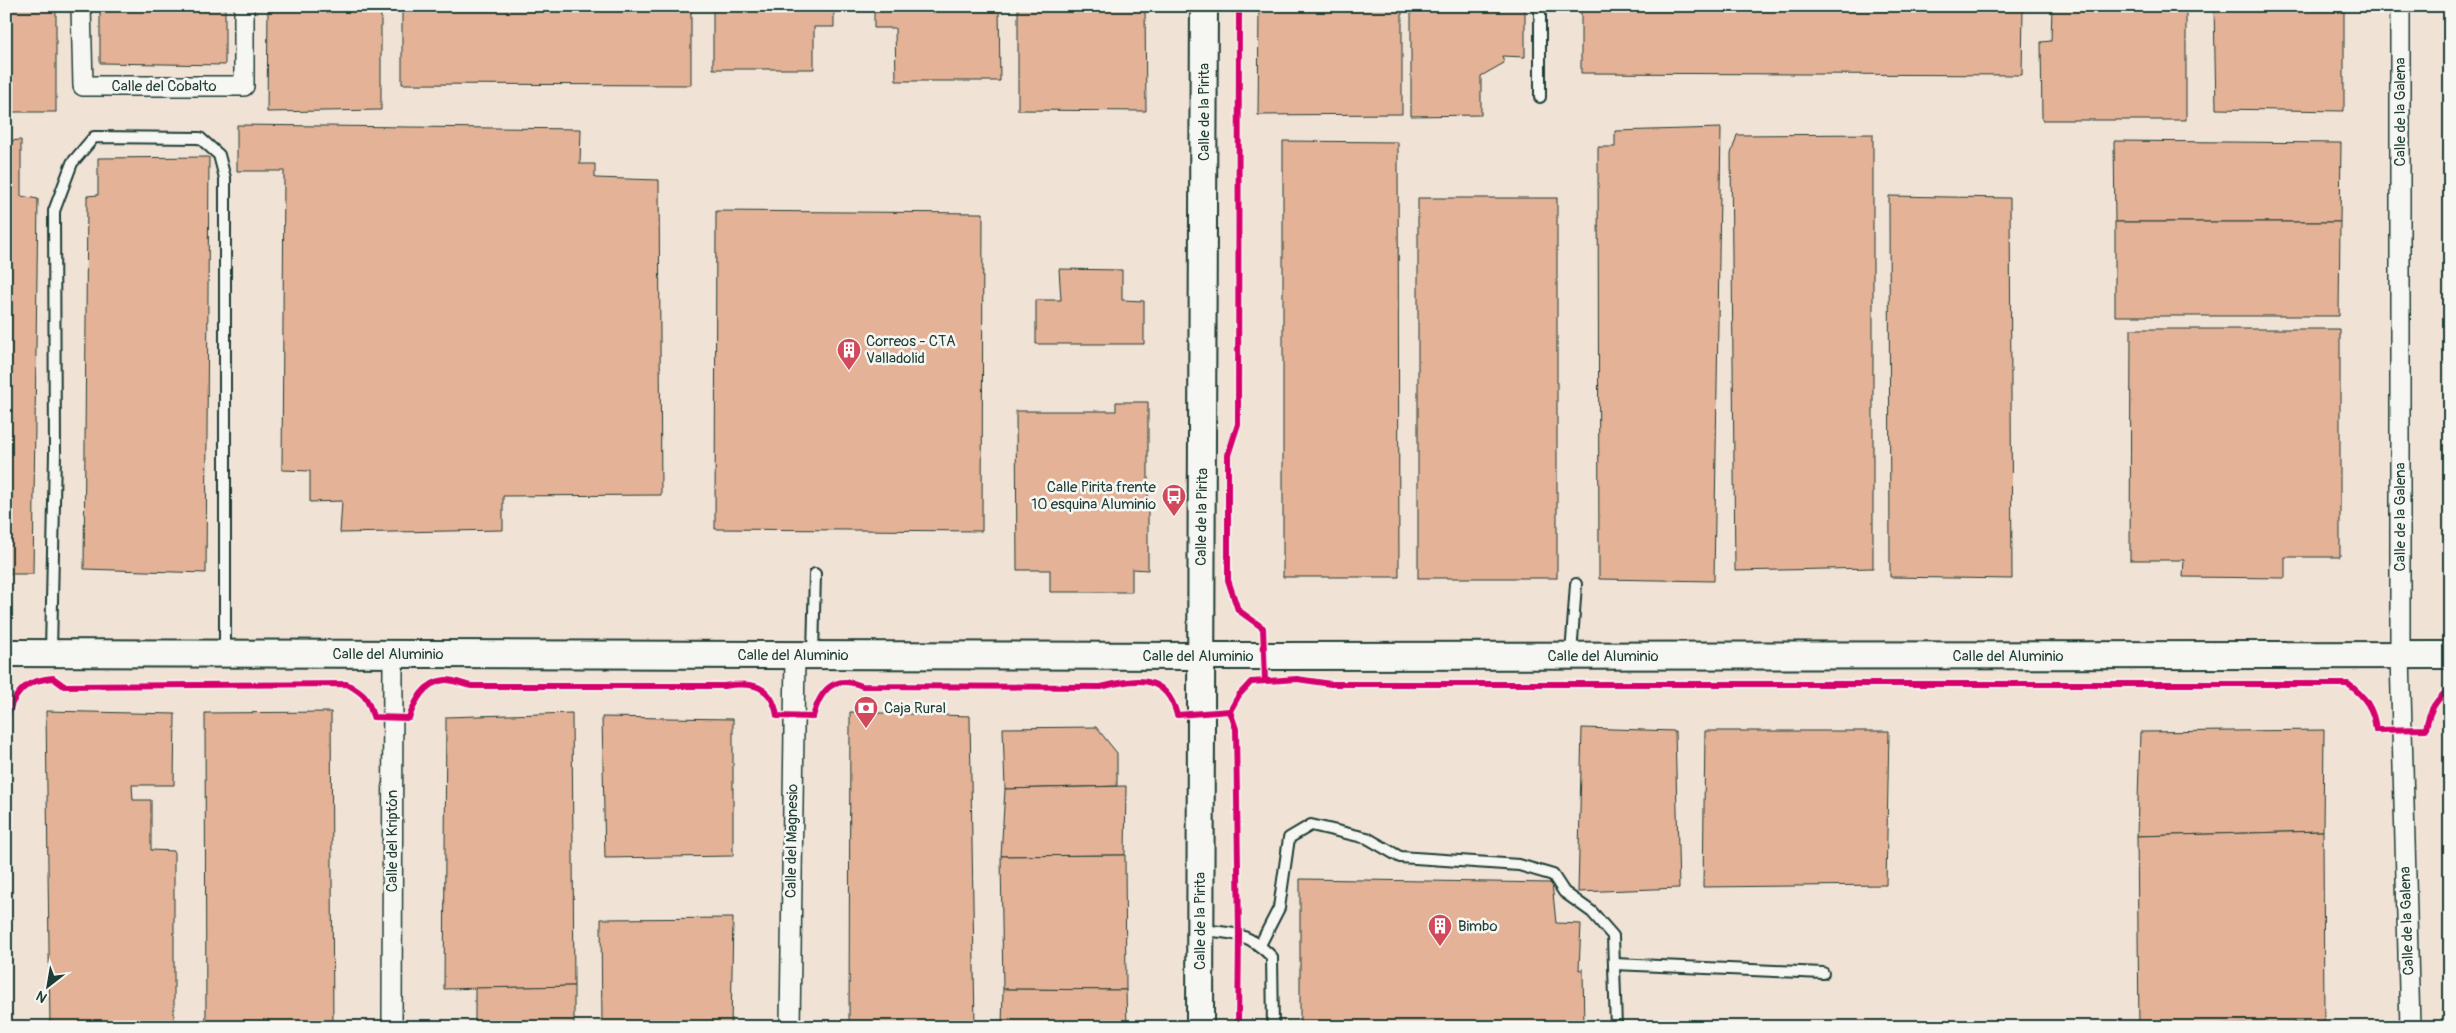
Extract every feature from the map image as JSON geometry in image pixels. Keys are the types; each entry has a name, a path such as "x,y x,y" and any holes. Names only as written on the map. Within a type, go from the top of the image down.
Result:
{"street":[{"name":"Calle del Cobalto","path":"81,6 83,86 244,86 244,6"},
{"name":"Calle de la Pirita","path":"1200,1027 1199,656 1204,464 1204,6"},
{"name":"Calle de la Galena","path":"2400,6 2400,655 2410,1027"},
{"name":"Calle del Aluminio","path":"6,653 1199,656 2450,655"},
{"name":"Calle del Kriptón","path":"392,1027 393,655"},
{"name":"Calle del Magnesio","path":"790,1027 804,655"}],"lane":[{"path":"1540,6 1540,97"},
{"path":"51,653 55,453 54,211 72,163 94,137 200,138 219,156 226,178 226,653"},
{"path":"804,655 815,574"},
{"path":"1571,656 1576,584"},
{"path":"1260,945 1279,908 1289,838 1311,825 1367,838 1400,857 1519,865 1553,875 1564,892 1592,912 1613,936 1616,1027"},
{"path":"1200,930 1241,934 1260,945 1272,957 1274,1027"},
{"path":"1614,964 1823,973"}],"shaded area":[{"path":"6,6 2450,6 2450,1027 6,1027"}],"building":[{"path":"6,6 56,6 56,112 6,112"},
{"path":"100,6 225,6 225,65 100,63"},
{"path":"268,6 381,6 381,110 267,112"},
{"path":"402,6 691,6 691,85 402,84"},
{"path":"713,6 834,6 834,27 814,27 814,69 713,69"},
{"path":"874,6 999,6 1000,81 896,81 895,28 874,28"},
{"path":"1018,6 1145,6 1146,111 1018,110"},
{"path":"1259,6 1402,6 1402,114 1258,115"},
{"path":"1411,6 1525,6 1525,57 1502,56 1504,63 1481,76 1481,115 1411,116"},
{"path":"1581,6 2023,6 2022,75 1581,73"},
{"path":"2052,6 2186,6 2186,120 2042,120 2041,42 2051,41"},
{"path":"2214,6 2344,6 2344,111 2216,109"},
{"path":"237,125 581,129 580,164 595,164 595,178 659,180 661,495 503,496 503,530 340,533 342,501 310,502 310,471 282,470 284,171 237,171"},
{"path":"1721,128 1714,581 1599,579 1598,147 1615,147 1615,131"},
{"path":"1873,134 1873,568 1735,571 1731,154 1737,135"},
{"path":"21,140 21,196 38,199 33,574 6,574 6,141"},
{"path":"1283,141 1398,142 1399,577 1283,577"},
{"path":"2114,141 2341,143 2340,222 2115,222"},
{"path":"209,157 206,573 84,569 87,196 98,195 98,158"},
{"path":"1889,196 2010,198 2012,579 1890,577"},
{"path":"1418,198 1557,198 1557,578 1418,578"},
{"name":"Correos - CTA Valladolid","path":"716,211 983,213 982,531 715,529"},
{"path":"2115,222 2340,222 2339,316 2115,316"},
{"path":"1059,269 1122,270 1122,300 1144,301 1144,344 1036,344 1036,300 1061,300"},
{"path":"2131,329 2340,329 2340,557 2285,557 2285,578 2183,577 2184,560 2130,560"},
{"path":"1116,402 1148,402 1148,570 1132,569 1132,592 1050,592 1050,570 1017,570 1016,411 1116,411"},
{"path":"46,711 175,714 174,785 132,785 133,800 151,800 151,850 174,851 174,1027 50,1027"},
{"path":"331,712 333,1027 206,1027 205,713"},
{"path":"850,712 970,716 975,1027 849,1027"},
{"path":"572,713 574,986 444,989 446,717"},
{"path":"602,717 733,719 733,856 605,858"},
{"path":"1096,727 1117,753 1117,786 1005,789 1003,728"},
{"path":"1582,728 1675,731 1679,888 1578,892"},
{"path":"2324,730 2323,831 2137,836 2140,732"},
{"path":"1705,731 1889,731 1886,885 1703,887"},
{"path":"1126,786 1125,855 1001,856 1005,789"},
{"path":"2323,831 2324,1022 2139,1027 2137,836"},
{"path":"1125,855 1126,990 1003,989 1001,856"},
{"name":"Bimbo","path":"1300,879 1552,883 1556,923 1581,924 1579,970 1583,969 1584,1027 1300,1027"},
{"path":"733,918 731,1027 602,1027 601,919"},
{"path":"574,986 574,1027 475,1027 475,988"},
{"path":"1003,989 1126,990 1127,1027 1002,1027"},
{"path":"2324,1022 2324,1027 2170,1027"}],"cycle path":[{"path":"1239,6 1238,424 1228,455 1228,580 1238,610 1263,628 1265,680"},
{"path":"6,718 12,703 20,691 34,682 53,678 64,686 347,684 364,697 373,717 409,718 417,699 426,688 431,684 448,680 472,686 724,686 743,684 765,691 774,705 777,716 813,717 824,692 836,683 844,682 862,686 1101,687 1137,681 1157,685 1172,701 1177,715 1230,711"},
{"path":"1238,1027 1239,934 1236,729 1230,711 1239,695 1251,682 1297,679 1331,684 2348,684 2368,704 2376,730 2426,729 2434,706 2450,688"}],"place":[{"name":"Correos - CTA Valladolid","path":"849,371"},
{"name":"Calle Pirita frente 10 esquina Aluminio","path":"1174,517"},
{"name":"Caja Rural","path":"866,729"},
{"name":"Bimbo","path":"1440,947"}]}
